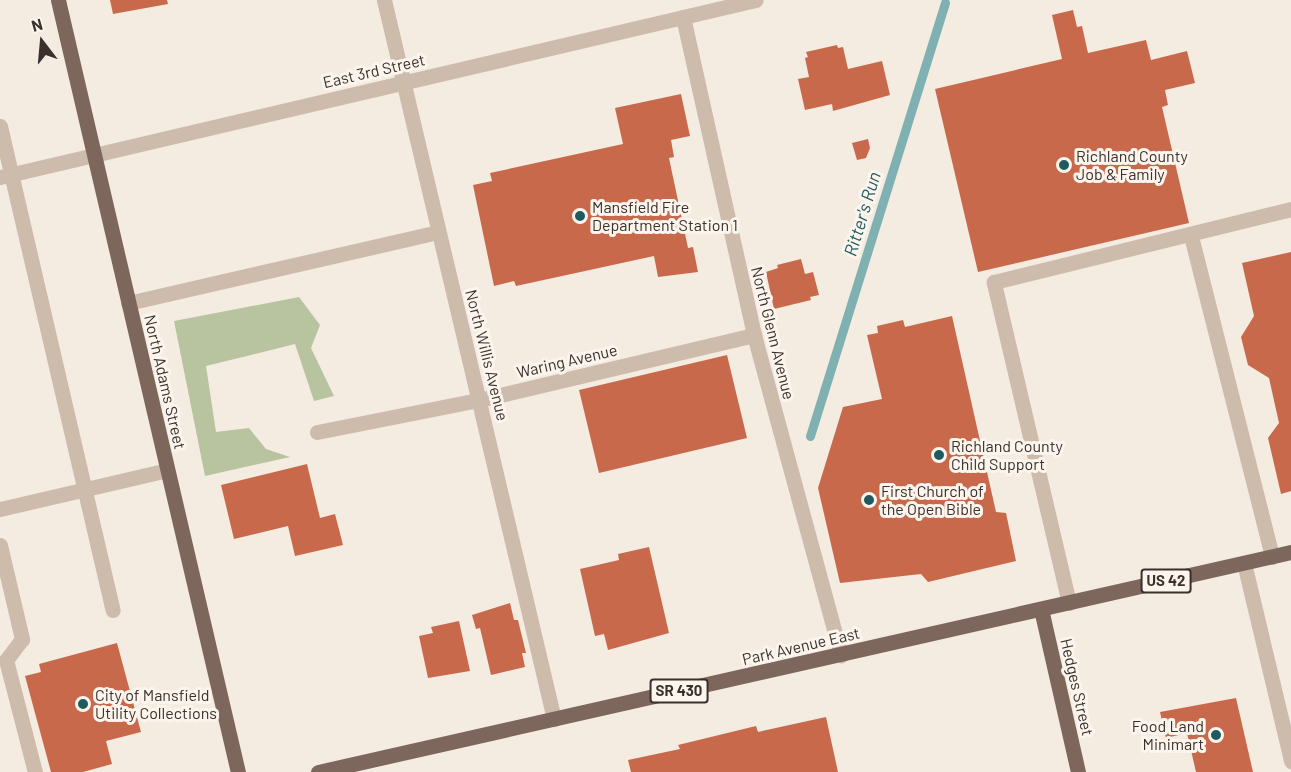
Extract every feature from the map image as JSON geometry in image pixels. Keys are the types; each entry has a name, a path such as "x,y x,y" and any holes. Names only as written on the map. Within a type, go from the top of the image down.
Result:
{"main road":[{"name":"North Adams Street","path":"58,0 238,772"},
{"name":"Park Avenue East","path":"318,772 359,767 554,719 1291,552"},
{"name":"Hedges Street","path":"1041,609 1078,772"}],"street":[{"name":"North Willis Avenue","path":"384,0 554,719"},
{"name":"East 3rd Street","path":"5,176 756,0"},
{"name":"North Glenn Avenue","path":"683,17 753,335 841,655"},
{"path":"0,126 5,176 85,490 113,610"},
{"path":"1069,603 994,282 1191,236 1222,225 1291,209"},
{"path":"128,303 438,232"},
{"path":"1191,236 1272,557"},
{"name":"Waring Avenue","path":"317,432 479,400 753,335"},
{"path":"0,509 167,470"},
{"path":"0,545 22,639 6,660 35,772"},
{"path":"1244,563 1291,761"}],"green space":[{"path":"299,297 320,325 311,348 334,396 314,401 295,344 206,366 216,432 249,428 266,449 290,457 205,476 174,321"}],"building":[{"path":"110,0 167,0 168,4 113,14"},
{"name":"Richland County Job & Family","path":"1073,10 1077,27 1082,26 1088,53 1146,40 1151,60 1187,51 1195,83 1165,90 1168,105 1162,107 1189,223 978,272 935,89 1062,59 1052,15"},
{"path":"837,45 838,48 843,47 848,69 882,61 890,95 833,111 832,104 805,110 798,79 809,77 806,52"},
{"name":"Mansfield Fire Department Station 1","path":"681,94 690,136 671,140 674,157 669,158 688,248 693,247 698,272 658,277 654,256 516,286 514,281 494,286 473,185 492,181 490,173 623,144 615,108"},
{"path":"868,139 870,148 866,158 857,160 852,143"},
{"path":"1291,252 1291,491 1281,494 1268,438 1279,423 1269,378 1248,365 1241,337 1254,316 1242,263"},
{"path":"801,259 805,274 813,272 819,295 810,297 811,300 774,309 766,272 778,268 777,265"},
{"name":"Richland County Child Support","path":"952,316 996,512 1006,513 1016,561 928,582 921,574 840,583 818,488 843,407 882,399 867,335 878,333 877,326 903,320 905,327"},
{"path":"727,355 747,438 599,473 579,390"},
{"path":"307,464 320,518 335,514 343,545 295,556 288,526 234,539 221,485"},
{"path":"649,547 669,633 608,650 604,634 595,636 580,569 619,560 618,554"},
{"path":"510,603 514,620 518,620 526,653 522,653 525,667 491,675 480,628 476,629 472,615"},
{"path":"459,621 470,671 428,678 419,636 433,633 431,627"},
{"name":"City of Mansfield Utility Collections","path":"117,643 141,732 106,741 112,764 83,772 51,772 25,676 41,672 39,664"},
{"name":"Food Land Minimart","path":"1236,698 1253,772 1196,772 1187,733 1166,738 1160,712"},
{"path":"826,717 838,772 631,772 628,760 680,749 678,745 756,726 758,732"}],"waterway":[{"name":"Ritter's Run","path":"810,436 945,3"}],"place":[{"name":"Richland County Job & Family","path":"1064,165"},
{"name":"Mansfield Fire Department Station 1","path":"580,216"},
{"name":"Richland County Child Support","path":"939,455"},
{"name":"First Church of the Open Bible","path":"869,500"},
{"name":"City of Mansfield Utility Collections","path":"83,704"},
{"name":"Food Land Minimart","path":"1216,735"}]}
